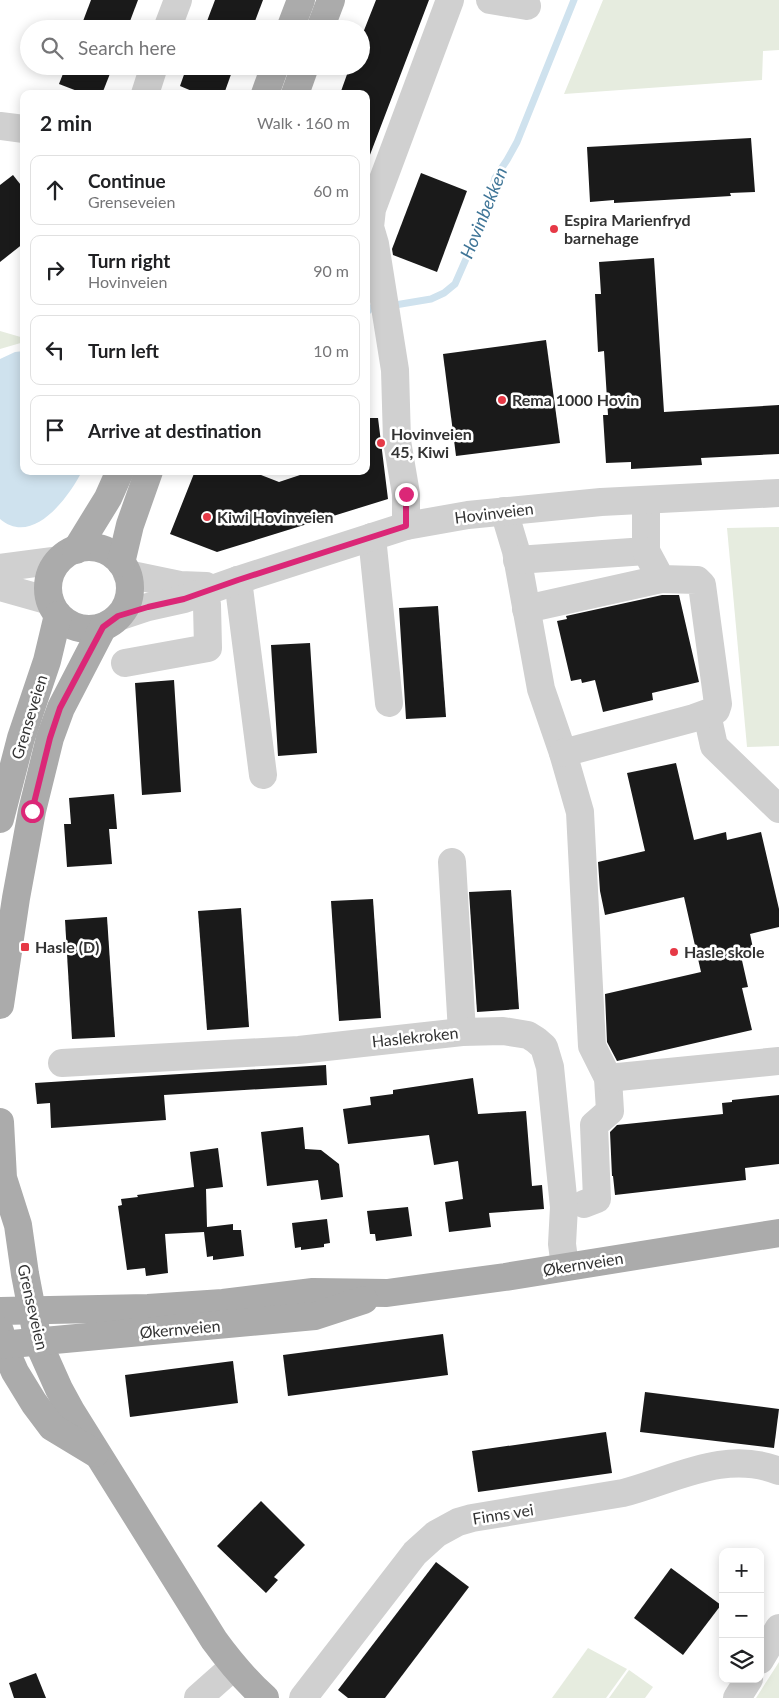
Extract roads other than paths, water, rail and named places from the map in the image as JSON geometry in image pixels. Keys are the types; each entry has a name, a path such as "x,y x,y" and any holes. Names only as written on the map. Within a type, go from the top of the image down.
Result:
{"main road":[{"path":"293,20 301,0"},
{"path":"323,20 331,0"},
{"path":"266,90 272,75"},
{"path":"296,90 302,75"},
{"path":"68,555 88,548 100,549 112,554 124,568 130,585 129,596 125,607 111,622 80,628 68,624 54,608 48,590 49,579 53,569 68,555 108,498 118,475"},
{"path":"124,568 130,525 148,475"},
{"name":"Grenseveien","path":"0,819 21,738 46,661 54,608"},
{"name":"Grenseveien","path":"0,1005 13,914 32,811 50,738 60,708 111,622"},
{"name":"Grenseveien","path":"0,1122 1,1183 18,1225 31,1311 38,1342 59,1390 214,1640 244,1680 265,1698"},
{"name":"Økernveien","path":"0,1311 148,1308 223,1303 312,1292 387,1293 779,1233"},
{"name":"Økernveien","path":"1,1341 38,1342 314,1316 387,1293"},
{"name":"Grenseveien","path":"1,1341 15,1372 52,1427 98,1455"}],"street":[{"path":"170,20 178,0"},
{"path":"490,0 527,6"},
{"path":"406,526 406,494 389,442 395,370 375,244 370,228 372,209 451,2"},
{"path":"147,90 151,75"},
{"path":"0,126 20,128"},
{"name":"Hovinveien","path":"111,622 148,607 221,591 406,526 468,515 601,502 779,493"},
{"path":"646,500 646,550 662,579"},
{"path":"504,511 518,560 541,689 563,753 580,812 592,1046 608,1078 610,1111 594,1125 597,1199 584,1204"},
{"path":"372,537 389,703"},
{"path":"518,560 646,550"},
{"path":"0,568 68,555"},
{"name":"Hovinveien","path":"124,568 180,585 221,591"},
{"path":"526,609 662,579 697,580 702,585 718,704 716,710 563,753"},
{"path":"0,587 54,608"},
{"path":"125,663 208,648 221,591"},
{"path":"221,591 263,775"},
{"path":"707,714 714,746 779,809"},
{"path":"452,862 462,1032"},
{"name":"Haslekroken","path":"62,1064 299,1050 462,1032 517,1032 528,1035 544,1047 550,1067 564,1207 562,1244 565,1267"},
{"path":"608,1078 779,1061"},
{"name":"Finns vei","path":"303,1698 415,1553 446,1527 472,1518 623,1493 700,1468 719,1464 758,1465 779,1471"},
{"path":"764,1653 779,1628"},
{"path":"198,1698 233,1667"},
{"path":"737,1698 746,1683"}],"water":[{"path":"20,351 20,475 80,475 59,505 37,523 25,527 12,526 0,519 0,359"}],"waterway":[{"name":"Hovinbekken","path":"389,306 431,299 444,293 455,284 484,218 495,178 517,142 574,0"},
{"name":"Hovinbekken","path":"370,309 379,307"}],"place":[{"name":"Espira Marienfryd barnehage","path":"554,229"},
{"name":"Rema 1000 Hovin","path":"502,400"},
{"name":"Hovinveien 45, Kiwi","path":"381,443"},
{"name":"Kiwi Hovinveien","path":"207,517"},
{"name":"Hasle (D)","path":"25,947"},
{"name":"Hasle skole","path":"674,952"}]}
